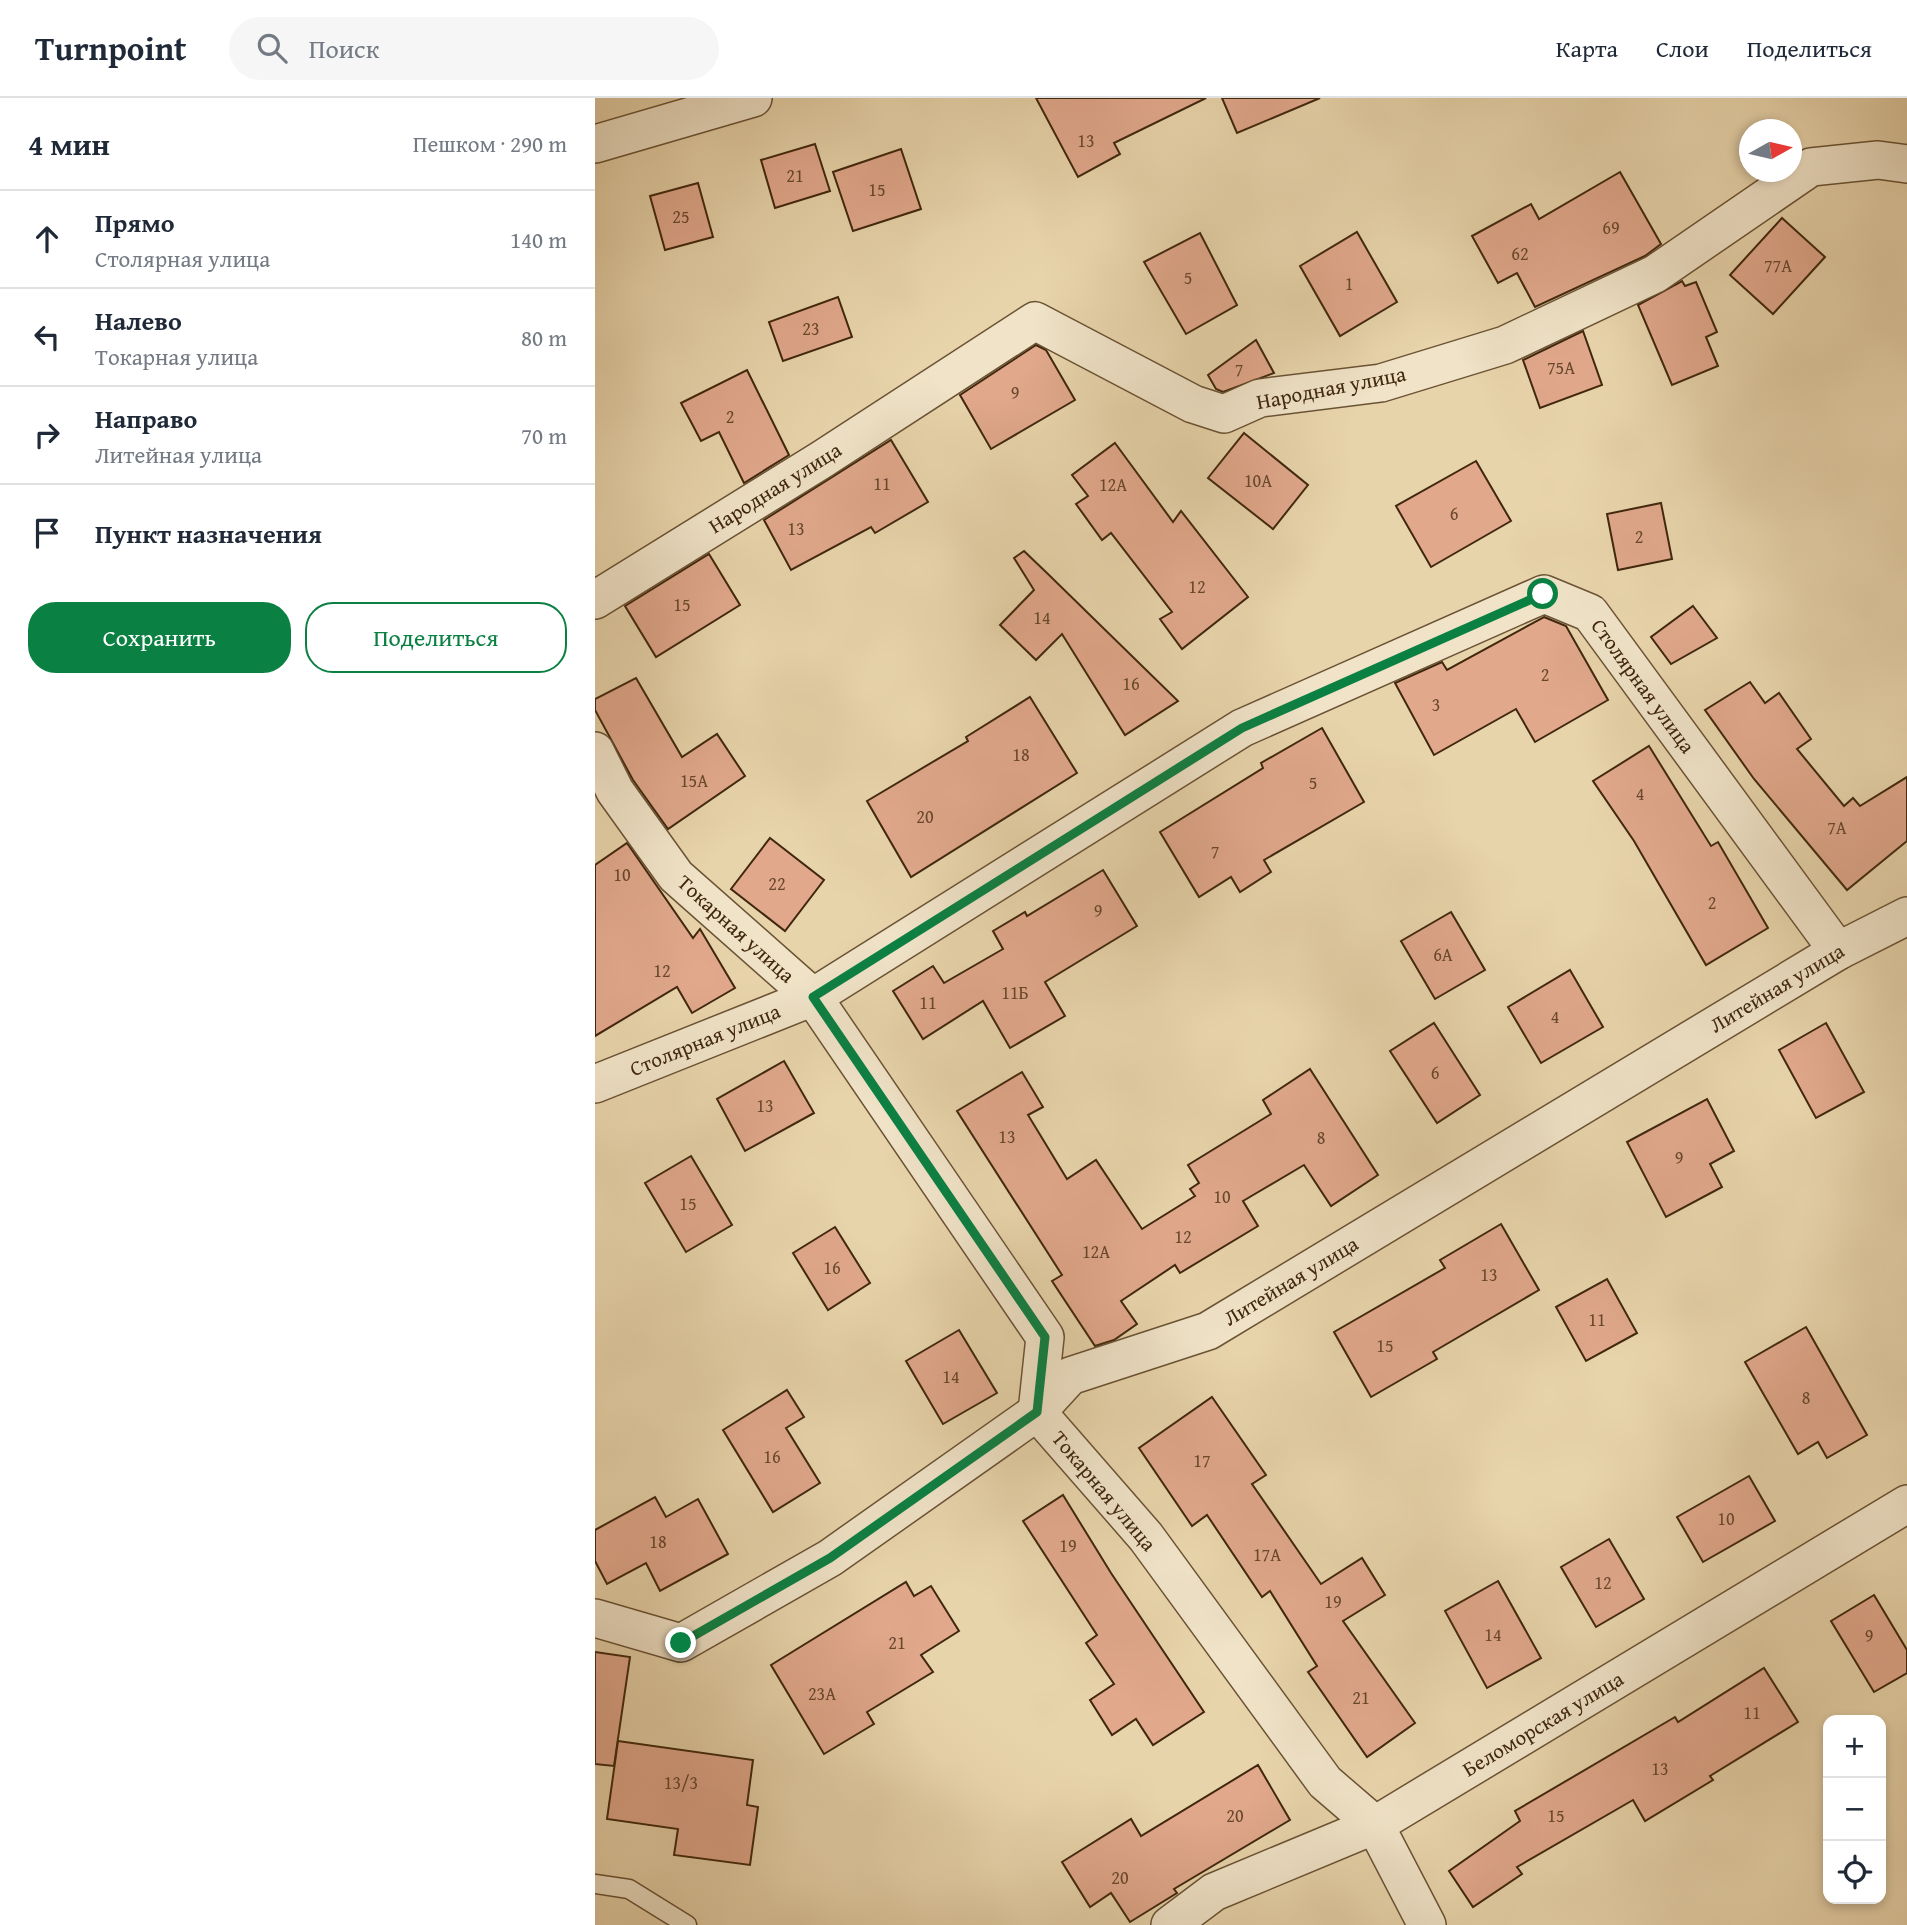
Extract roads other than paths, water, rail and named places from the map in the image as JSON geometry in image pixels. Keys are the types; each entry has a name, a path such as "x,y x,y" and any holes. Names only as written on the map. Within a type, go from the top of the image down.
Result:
{"street":[{"path":"595,144 743,99"},
{"name":"Народная улица","path":"595,600 821,460 1035,321 1193,404 1224,414 1260,398 1381,383 1505,345 1655,274 1811,167 1878,160 1907,164"},
{"name":"Столярная улица","path":"595,1084 813,997 1242,728 1543,594 1590,613 1838,951"},
{"name":"Токарная улица","path":"595,751 615,791 676,876 813,997 1045,1337 1037,1412 1146,1537 1325,1782 1375,1825 1427,1925"},
{"name":"Литейная улица","path":"595,1618 681,1643 830,1558 1037,1412 1070,1376 1208,1331 1838,951 1907,916"},
{"name":"Беломорская улица","path":"1170,1925 1214,1892 1375,1825 1907,1504"}],"lane":[{"path":"595,1884 629,1889 687,1925"}]}
